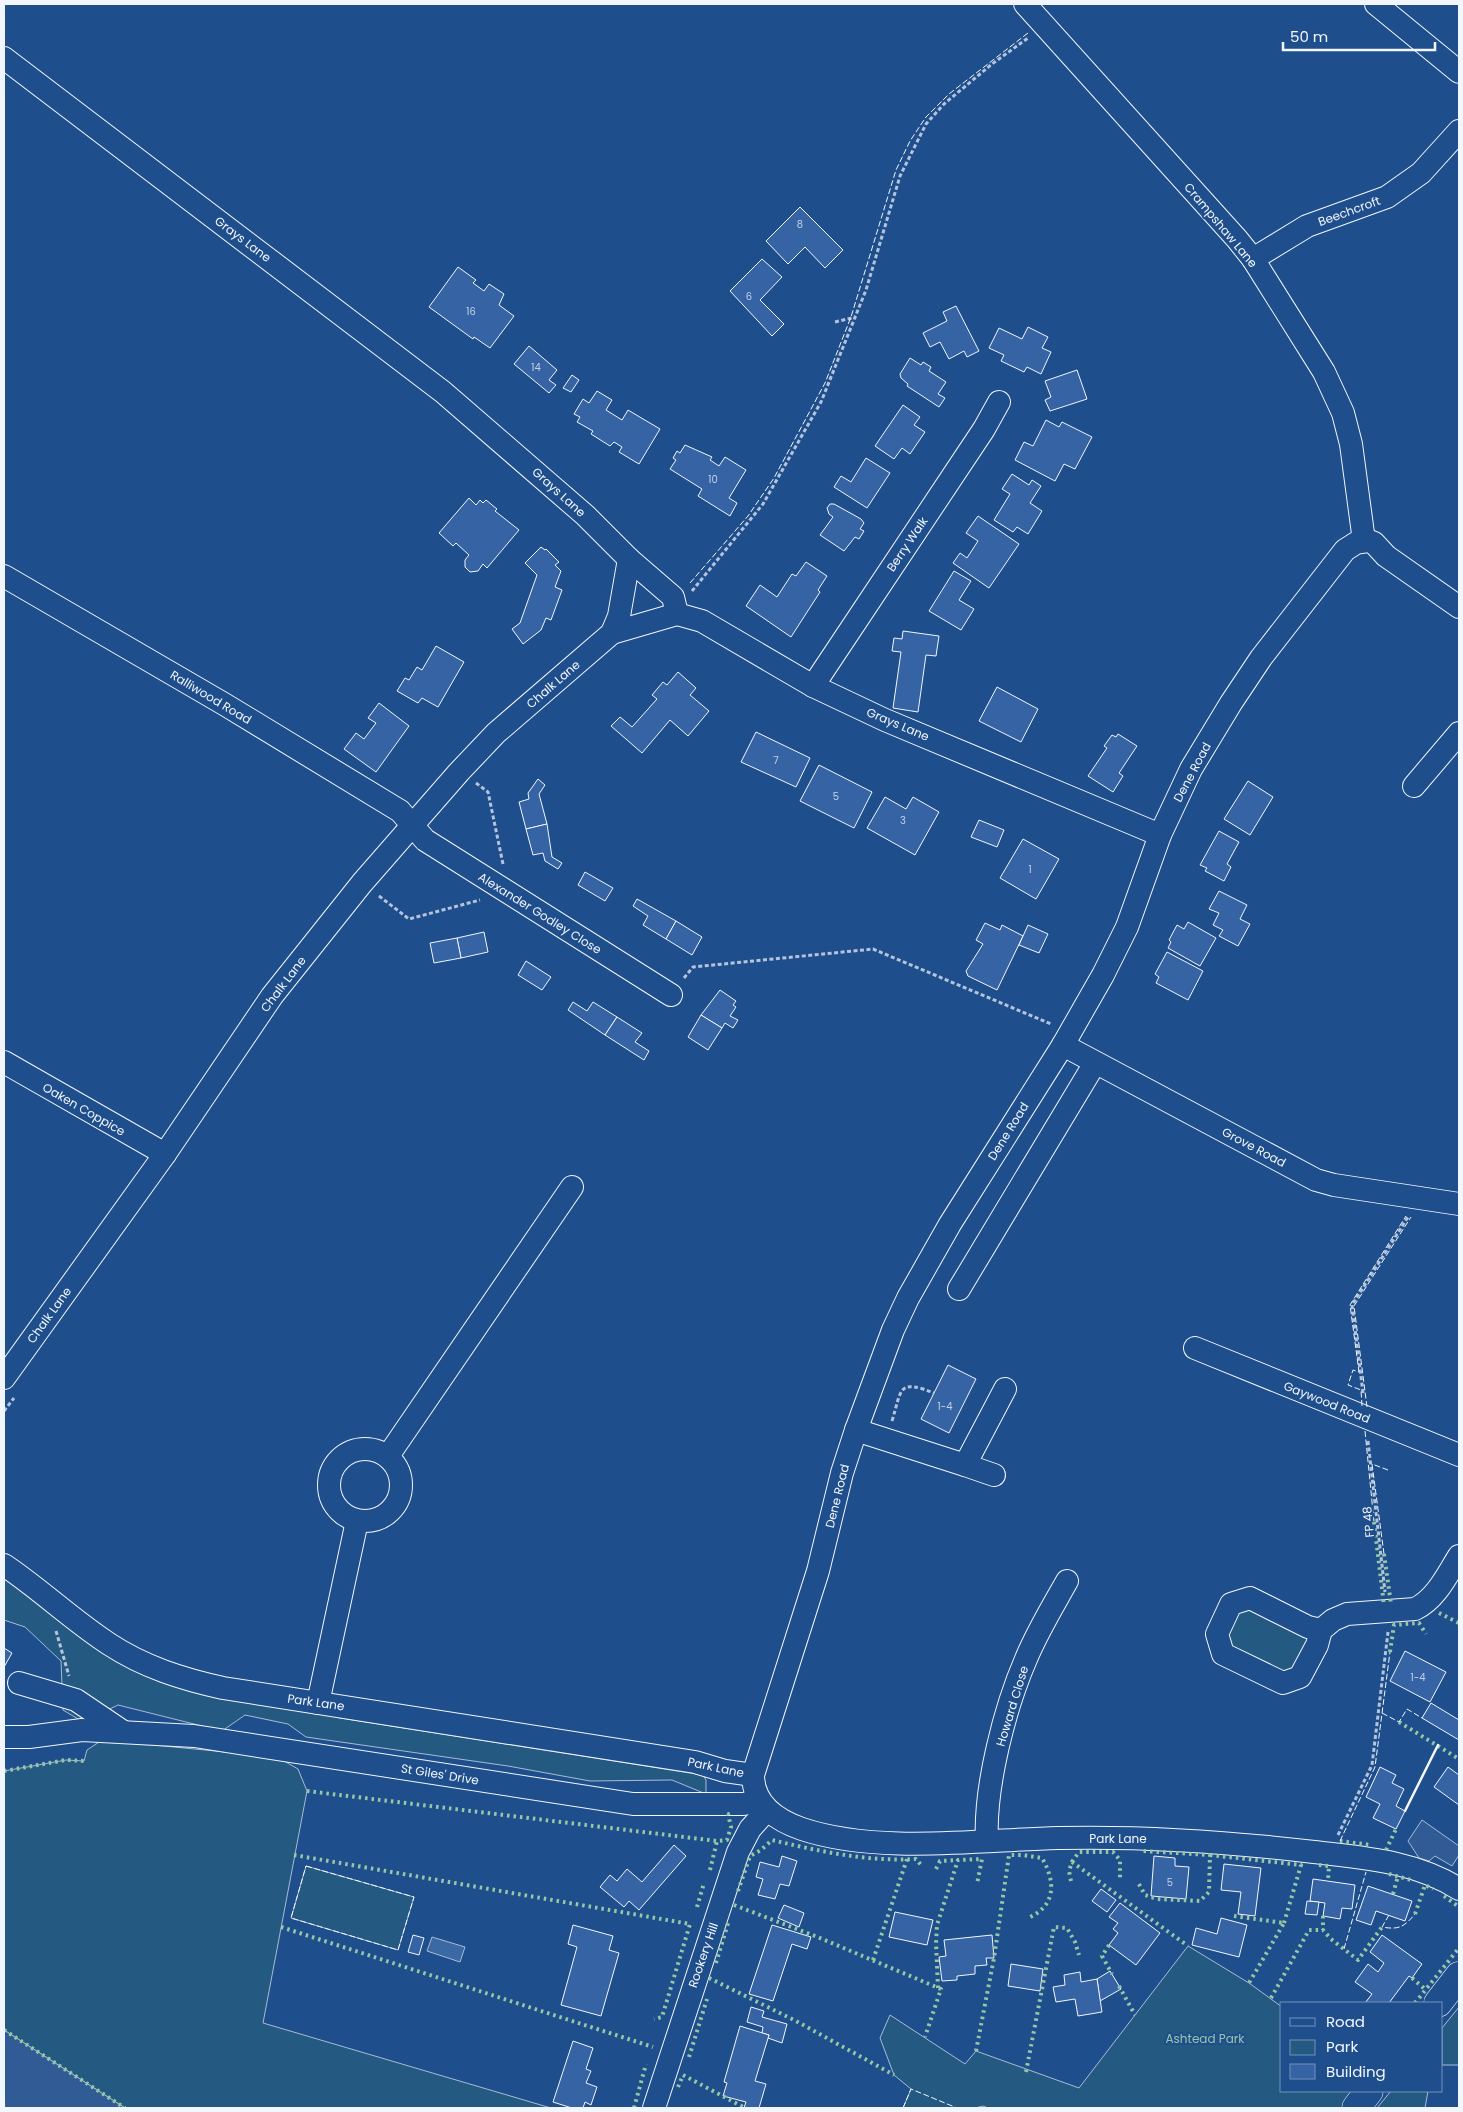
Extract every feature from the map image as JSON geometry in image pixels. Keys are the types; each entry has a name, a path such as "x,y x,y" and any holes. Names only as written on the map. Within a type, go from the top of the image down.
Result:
{"highway":[{"path":"1439,2002 1459,1976"},
{"path":"1356,2108 1368,2092"}],"street":[{"name":"Crampshaw Lane","path":"1025,4 1253,259 1324,372 1343,413 1351,444 1364,541"},
{"path":"1376,4 1459,72"},
{"name":"Grays Lane","path":"4,58 443,392 585,515 629,560 673,597 678,614 702,621 814,686 884,720 1160,835"},
{"name":"Beechcroft","path":"1253,259 1307,226 1387,197 1422,173 1459,131"},
{"name":"Berry Walk","path":"814,686 984,429 999,402"},
{"path":"1364,541 1374,542 1386,556 1459,607"},
{"name":"Dene Road","path":"753,1775 818,1571 842,1473 893,1330 908,1298 950,1224 1067,1039 1127,928 1160,835 1191,769 1260,658 1345,550 1356,542 1364,541"},
{"path":"612,633 619,616 629,560"},
{"name":"Ralliwood Road","path":"4,576 224,704 392,806 414,825"},
{"name":"Chalk Lane","path":"10,1386 272,996 362,884 459,772 496,733 612,633 678,614"},
{"path":"1414,786 1459,733"},
{"name":"Alexander Godley Close","path":"414,825 425,840 671,995"},
{"name":"Grove Road","path":"1067,1039 1095,1063 1316,1180 1334,1185 1415,1197 1458,1201"},
{"name":"Oaken Coppice","path":"4,1062 165,1154"},
{"path":"960,1289 1095,1063"},
{"path":"388,1456 572,1187"},
{"name":"Gaywood Road","path":"1195,1348 1459,1455"},
{"path":"965,1465 1005,1389"},
{"path":"856,1430 994,1475"},
{"path":"357,1449 373,1449 388,1456 398,1468 402,1484 399,1500 388,1514 374,1521 357,1521 342,1514 332,1501 329,1485 332,1469 342,1457 357,1449"},
{"path":"318,1703 357,1521"},
{"path":"1321,1630 1308,1627 1250,1598 1231,1604 1217,1634 1223,1654 1283,1683 1300,1677 1317,1645 1321,1630 1333,1620 1347,1614 1415,1609 1432,1598 1459,1556"},
{"name":"Park Lane","path":"4,1565 108,1644 153,1668 206,1684 695,1762 725,1771 753,1775 753,1788 762,1805 801,1829 857,1839 912,1843 1058,1838 1172,1838 1380,1860 1427,1872 1459,1889"},
{"name":"Howard Close","path":"987,1841 987,1804 1015,1685 1027,1657 1067,1581"},
{"path":"19,1683 76,1700 122,1731"},
{"name":"St Giles' Drive","path":"4,1737 29,1737 82,1730 194,1736 633,1804 762,1805"},
{"name":"Rookery Hill","path":"654,2108 738,1852 762,1805"}],"path":[{"path":"678,614 692,590 762,504 821,402 856,317 900,176 926,124 944,104 992,64 1044,25"},
{"path":"835,322 856,317"},
{"path":"383,888 377,895 409,919 509,892 488,792 473,781 480,775"},
{"path":"671,995 692,968 873,949 1067,1039"},
{"name":"FP 48","path":"1332,1854 1372,1765 1390,1620 1376,1524 1367,1418 1352,1305 1410,1214 1415,1197"},
{"path":"887,1440 901,1392 906,1387 914,1385 934,1393"},
{"path":"4,1412 10,1386"},
{"path":"54,1627 76,1700"}],"green space":[{"path":"4,1574 103,1646 340,1718 703,1775 706,1780 706,1794 672,1780 590,1781 508,1766 306,1737 288,1724 245,1715 222,1731 118,1705 83,1722 63,1710 61,1661 25,1627 4,1620"},
{"path":"1252,1607 1310,1635 1297,1669 1283,1674 1230,1647 1225,1631 1235,1612"},
{"path":"102,1740 277,1757 298,1769 307,1791 263,2023 551,2108 125,2108 4,2030 4,1771 66,1760 84,1761 87,1750"},
{"path":"306,1866 414,1897 398,1950 291,1918"},
{"name":"Ashtead Park","path":"1188,1946 1249,1983 1280,2006 1280,2092 1357,2092 1344,2108 988,2108 983,2106 975,2108 903,2108 911,2089 894,2075 880,2038 890,2015 965,2064 976,2051 1079,2088"},
{"path":"1459,2007 1459,2065 1443,2065 1443,2027"},
{"path":"1390,2092 1428,2092 1425,2108 1377,2108"}],"shaded area":[{"path":"1422,1820 1459,1846 1459,1855 1452,1866 1435,1856 1429,1861 1419,1858 1408,1841"},
{"path":"432,1937 465,1947 460,1962 427,1951"},
{"path":"4,2030 125,2108 4,2108"}],"building":[{"path":"800,207 843,250 825,268 805,247 788,264 766,241"},
{"path":"762,259 782,277 760,300 784,324 772,336 730,291"},
{"path":"458,267 476,280 473,283 484,291 489,284 504,294 499,305 514,316 490,348 474,337 473,339 429,307"},
{"path":"956,306 979,351 967,357 964,351 949,359 940,342 930,347 923,333 947,321 943,312"},
{"path":"1028,327 1048,337 1042,348 1051,352 1041,374 1027,367 1024,372 1001,361 1004,355 989,348 999,328 1022,339"},
{"path":"529,346 557,370 549,380 556,385 549,393 514,364"},
{"path":"910,358 921,365 923,362 931,367 929,371 946,382 938,394 945,398 939,407 907,386 908,384 901,378 900,374"},
{"path":"1077,370 1087,399 1050,411 1045,400 1051,397 1045,381"},
{"path":"572,375 579,380 571,392 563,388"},
{"path":"597,391 612,400 606,410 622,420 628,410 660,429 639,464 619,452 622,447 614,442 610,446 591,434 593,431 577,422 580,417 574,414 583,399 589,403"},
{"path":"903,405 920,417 914,425 925,432 910,454 902,448 894,459 875,446"},
{"path":"1046,420 1059,427 1062,422 1092,437 1075,469 1064,464 1055,481 1015,460 1024,442 1033,446"},
{"path":"685,445 712,457 710,460 719,466 725,457 746,470 729,498 737,503 730,516 698,496 702,489 670,469 676,460 673,458 677,451 680,453"},
{"path":"866,458 890,473 867,508 834,487 841,476 851,482"},
{"path":"1012,474 1029,485 1032,480 1041,486 1030,503 1042,511 1028,534 1017,527 1013,532 994,520 1010,494 1002,489"},
{"path":"469,498 476,505 480,500 483,503 486,500 497,509 495,511 519,530 487,568 483,564 478,571 470,572 465,567 465,560 469,555 456,543 453,546 439,533"},
{"path":"830,504 834,504 861,519 864,523 860,529 864,531 859,539 855,537 844,551 820,535 833,517 829,514 827,508"},
{"path":"978,516 1019,544 989,588 953,563 960,553 967,558 978,541 966,533"},
{"path":"541,547 546,549 559,562 555,565 561,571 555,587 562,590 551,620 546,618 541,630 523,644 512,629 520,623 537,575 525,563"},
{"path":"806,562 827,576 818,590 820,592 791,637 746,606 760,585 777,597 792,574 796,576"},
{"path":"954,571 971,581 959,600 974,609 961,630 929,611"},
{"path":"903,631 939,636 936,656 926,655 918,712 893,708 901,652 892,651 894,638 902,639"},
{"path":"436,646 464,662 438,707 422,698 418,703 397,691 405,678 409,680 417,667 422,670"},
{"path":"678,672 696,688 690,695 709,711 688,736 670,720 642,753 611,726 620,717 632,727 657,699 652,695 663,682 667,685"},
{"path":"997,687 1038,709 1021,742 979,721"},
{"path":"379,703 409,726 376,772 344,749 356,733 364,739 376,723 368,718"},
{"path":"756,732 810,758 796,787 741,762"},
{"path":"1118,734 1137,746 1119,773 1123,776 1113,792 1088,776 1107,748 1104,746 1112,735 1116,737"},
{"path":"819,765 872,792 854,828 800,801"},
{"path":"538,779 545,785 539,794 547,824 526,829 519,802 529,799 528,793"},
{"path":"1248,781 1273,797 1250,835 1224,819"},
{"path":"885,797 906,809 913,797 939,812 915,855 867,828"},
{"path":"979,820 1004,830 997,847 971,837"},
{"path":"547,824 552,857 562,863 558,869 545,861 543,853 533,855 526,829"},
{"path":"1219,831 1239,842 1227,864 1231,867 1224,881 1205,871 1207,868 1200,865"},
{"path":"1023,839 1059,859 1036,899 1000,878"},
{"path":"585,872 613,888 605,901 578,885"},
{"path":"1219,891 1247,905 1240,919 1250,924 1238,946 1219,936 1223,930 1213,925 1219,913 1209,909"},
{"path":"637,899 676,921 666,939 643,925 648,916 633,906"},
{"path":"676,921 702,937 692,955 666,939"},
{"path":"1188,922 1216,938 1200,966 1168,948 1171,942 1169,940 1177,925 1184,929"},
{"path":"985,923 1000,930 1002,925 1023,936 997,990 968,976 966,971 983,944 976,940"},
{"path":"1028,925 1048,934 1039,953 1019,945"},
{"path":"484,932 488,952 461,958 457,938"},
{"path":"457,938 461,958 434,963 430,943"},
{"path":"1167,952 1203,971 1188,1000 1156,983 1159,977 1155,974"},
{"path":"526,961 551,977 542,990 518,975"},
{"path":"720,990 736,1001 733,1005 736,1007 730,1016 738,1020 733,1028 725,1023 722,1028 701,1015"},
{"path":"573,1002 587,1011 593,1002 617,1017 605,1035 568,1010"},
{"path":"701,1015 722,1028 708,1050 688,1037"},
{"path":"617,1017 642,1033 635,1042 649,1051 644,1060 605,1035"},
{"path":"948,1365 976,1379 949,1433 921,1419"},
{"path":"4,1648 12,1653 4,1667"},
{"path":"1405,1651 1446,1672 1430,1702 1390,1681"},
{"path":"1431,1703 1459,1720 1459,1740 1422,1718"},
{"path":"1380,1767 1396,1775 1392,1783 1404,1789 1396,1806 1405,1811 1396,1829 1373,1818 1380,1804 1366,1797"},
{"path":"1448,1767 1459,1775 1459,1805 1434,1787"},
{"path":"674,1845 686,1856 639,1910 629,1901 624,1907 600,1887 610,1875 617,1881 627,1869 642,1882"},
{"path":"782,1856 797,1861 789,1886 780,1884 775,1899 758,1895 763,1879 756,1877 760,1862 779,1867"},
{"path":"1154,1856 1175,1858 1175,1866 1189,1867 1186,1899 1151,1896"},
{"path":"1224,1864 1261,1868 1255,1916 1238,1914 1241,1892 1221,1890"},
{"path":"1313,1879 1355,1885 1352,1909 1342,1908 1340,1919 1323,1916 1325,1903 1310,1901"},
{"path":"1368,1886 1412,1901 1405,1921 1376,1911 1371,1925 1356,1920"},
{"path":"1101,1889 1116,1900 1107,1912 1092,1901"},
{"path":"1307,1901 1319,1902 1317,1915 1305,1914"},
{"path":"1120,1903 1160,1933 1136,1965 1109,1945 1118,1933 1113,1929 1118,1923 1109,1917"},
{"path":"784,1905 804,1913 799,1927 778,1918"},
{"path":"895,1912 933,1920 927,1945 889,1937"},
{"path":"1221,1918 1247,1925 1239,1957 1192,1945 1196,1928 1217,1934"},
{"path":"573,1925 613,1936 609,1950 619,1953 601,2016 561,2005 577,1947 568,1944"},
{"path":"772,1925 811,1937 807,1949 792,1944 773,2001 749,1994"},
{"path":"413,1935 424,1938 419,1955 408,1952"},
{"path":"992,1935 994,1958 986,1958 987,1965 975,1966 975,1974 957,1976 957,1980 942,1981 939,1957 946,1956 944,1940"},
{"path":"1382,1935 1422,1964 1412,1978 1409,1976 1390,2002 1366,2002 1372,1994 1355,1982 1368,1964 1378,1972 1384,1963 1370,1952"},
{"path":"1011,1964 1043,1969 1040,1991 1008,1986"},
{"path":"1110,1971 1121,1989 1100,2001 1097,1979"},
{"path":"1080,1972 1081,1982 1097,1979 1102,2012 1078,2016 1075,1999 1056,2002 1053,1987 1065,1985 1064,1975"},
{"path":"751,2007 764,2011 762,2017 787,2024 782,2043 768,2038 769,2035 762,2033 763,2027 747,2022"},
{"path":"740,2026 769,2035 755,2081 766,2084 759,2108 744,2108 746,2102 723,2096 727,2083 724,2082"},
{"path":"573,2041 593,2048 586,2069 591,2071 586,2083 597,2087 591,2105 585,2102 583,2108 572,2108 553,2102"}],"hedge":[{"path":"1374,1522 1384,1605"},
{"path":"1384,1554 1391,1604"},
{"path":"1439,1613 1459,1623"},
{"path":"1390,1652 1394,1625 1419,1623 1426,1634"},
{"path":"1399,1722 1459,1759"},
{"path":"4,1771 66,1760 84,1761"},
{"path":"307,1791 717,1841 727,1840 731,1827 728,1814 725,1813"},
{"path":"1386,1850 1396,1829"},
{"path":"738,1891 750,1856 761,1850 772,1840 825,1852 861,1857 916,1859 921,1865"},
{"path":"710,1870 717,1841"},
{"path":"1340,1841 1371,1845"},
{"path":"1139,1884 1145,1895 1157,1899 1200,1901 1209,1892 1210,1855 1143,1851"},
{"path":"1072,1862 1079,1852 1113,1852 1120,1860 1120,1878"},
{"path":"294,1855 690,1924 662,2017 654,2019"},
{"path":"976,2051 994,1958 1009,1855 1042,1858 1050,1876 1051,1892 1048,1900 1044,1907 1028,1918"},
{"path":"1210,1855 1301,1865 1284,1923"},
{"path":"873,1960 907,1859"},
{"path":"938,1988 937,1925 958,1860 982,1859 977,1884"},
{"path":"936,1869 940,1861 958,1860"},
{"path":"1071,1881 1069,1871 1072,1862 1188,1946"},
{"path":"1319,1865 1329,1866 1328,1881"},
{"path":"1389,1874 1411,1880"},
{"path":"1393,1894 1398,1876"},
{"path":"697,1907 704,1883"},
{"path":"1415,1914 1425,1885 1433,1889"},
{"path":"1444,1896 1459,1907"},
{"path":"734,1905 815,1936 941,1989 925,2037"},
{"path":"1234,1916 1284,1923 1249,1983"},
{"path":"1323,1916 1323,1930"},
{"path":"716,1963 729,1920"},
{"path":"281,1927 653,2047"},
{"path":"1026,2072 1054,1927 1067,1928 1075,1942 1079,1955"},
{"path":"1271,1998 1309,1930 1323,1930 1331,1939 1358,1960 1382,1927"},
{"path":"1109,1945 1102,1956 1112,1974"},
{"path":"1416,2002 1459,1948"},
{"path":"709,1978 796,2021 894,2075"},
{"path":"1412,1978 1426,1990"},
{"path":"1119,1986 1135,2015"},
{"path":"689,2057 707,1999"},
{"path":"4,2030 125,2108"},
{"path":"634,2108 646,2064"},
{"path":"678,2087 683,2075 745,2108"}],"fence":[{"path":"690,583 748,516 774,478 825,383 851,317 896,170 910,141 926,117 949,94 1028,33"},
{"path":"1362,1406 1361,1390 1348,1385 1353,1370 1359,1372 1350,1305 1406,1216"},
{"path":"1367,1407 1354,1306 1411,1217"},
{"path":"1365,1431 1374,1522"},
{"path":"1384,1554 1372,1464 1388,1470"},
{"path":"1340,1841 1375,1767 1390,1652"},
{"path":"1382,1713 1399,1722 1407,1709 1422,1718"},
{"path":"306,1866 414,1897 398,1950 291,1918 306,1866"},
{"path":"1344,1949 1366,1872"},
{"path":"1389,1915 1382,1927 1397,1928 1408,1922 1415,1914"},
{"path":"903,2108 911,2089 957,2108"}],"wall":[{"path":"1405,1811 1438,1745"}]}
